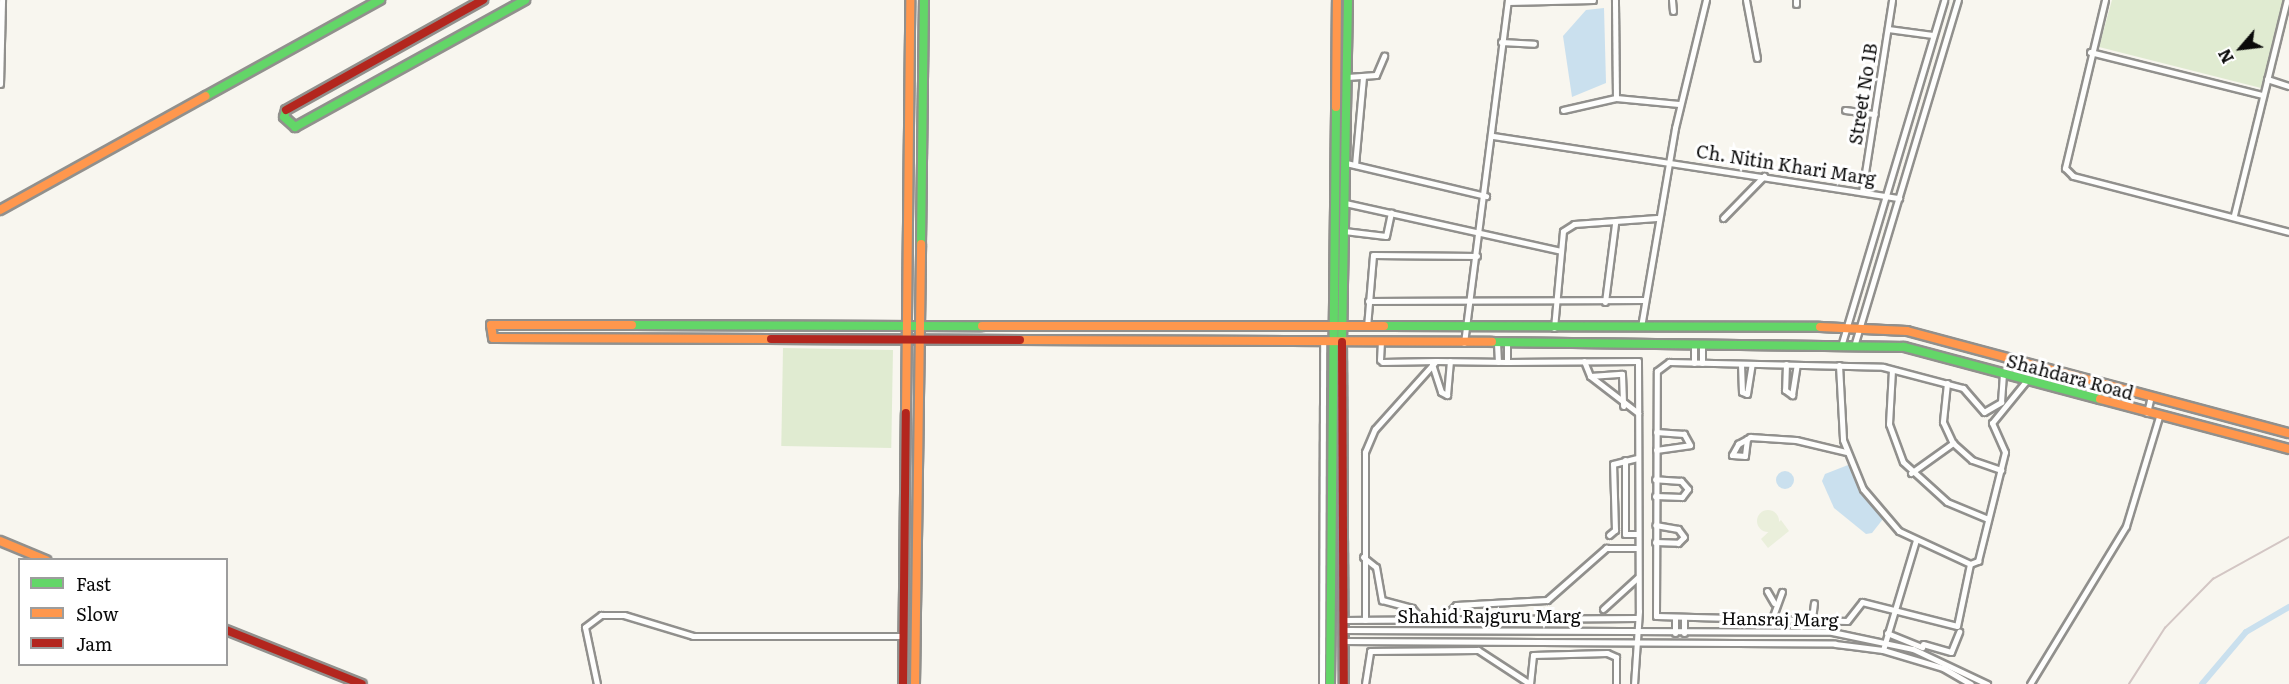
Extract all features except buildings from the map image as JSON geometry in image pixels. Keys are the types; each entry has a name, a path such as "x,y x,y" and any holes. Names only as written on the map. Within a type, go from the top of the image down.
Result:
{"street":[{"path":"0,84 2,0"},
{"path":"0,210 380,0"},
{"path":"483,0 286,110 284,117 295,127 525,0"},
{"path":"903,684 910,0"},
{"path":"915,684 924,0"},
{"path":"1322,684 1326,342 1330,326 1337,0"},
{"path":"1344,684 1342,342 1348,0"},
{"path":"1464,343 1486,196 1501,42 1508,1 1593,0"},
{"path":"1615,0 1616,98"},
{"path":"1672,0 1673,11"},
{"path":"1640,329 1679,104 1706,0"},
{"path":"1746,0 1757,58"},
{"name":"Street No 1B","path":"1862,192 1892,0"},
{"path":"1842,343 1944,0"},
{"path":"1855,343 1958,0"},
{"path":"2105,0 2090,52 2064,168 2073,176 2234,215 2289,232"},
{"path":"2234,215 2288,0"},
{"path":"1888,29 1933,35"},
{"path":"1501,42 1534,44"},
{"path":"2090,52 2263,95"},
{"path":"1347,77 1376,75 1384,56"},
{"path":"1355,165 1362,77"},
{"path":"2267,79 2289,86"},
{"path":"1563,110 1616,98 1679,104"},
{"path":"1845,110 1875,114"},
{"name":"Ch. Nitin Khari Marg","path":"1493,136 1899,198"},
{"path":"1346,163 1486,196"},
{"path":"1723,218 1764,177"},
{"path":"1345,203 1481,231 1561,251"},
{"path":"1344,231 1386,236 1391,213"},
{"path":"1554,328 1561,251 1567,226 1615,224 1658,218"},
{"path":"1605,302 1615,224"},
{"path":"1367,327 1373,255 1477,256"},
{"path":"1368,302 1645,300"},
{"name":"Shahdara Road","path":"2289,434 1907,331 1860,327 1640,329 919,323 491,325 493,338 1855,343 1904,347 2159,417 2289,449"},
{"path":"1326,342 1330,684"},
{"path":"1381,342 1381,361 1434,363 1450,361 1638,361 1638,618 1634,642 1634,684"},
{"path":"1497,343 1498,362"},
{"path":"1507,343 1507,362"},
{"path":"1694,363 1698,343"},
{"path":"1698,343 1702,363"},
{"path":"1434,363 1441,392 1447,395 1450,361"},
{"path":"1584,362 1590,376 1623,406 1638,413"},
{"path":"1365,620 1363,557 1369,441 1390,406 1434,363"},
{"path":"1839,366 1846,452 1878,509 1916,540 1970,564 1978,561 2005,449 1992,423 1966,390 1947,383 1892,370 1839,366 1694,363 1659,367 1655,478 1655,613 1675,617 1848,621 1859,603 1896,608 1957,626 1970,564"},
{"path":"1741,363 1742,392 1747,394 1752,364"},
{"path":"1786,364 1785,390 1792,395 1797,365"},
{"path":"1892,370 1889,424 1911,473 1947,502 1988,519"},
{"path":"1590,376 1622,374 1623,406"},
{"path":"1984,412 2001,402 2003,374"},
{"path":"1992,423 2027,380"},
{"path":"1947,383 1942,414 1953,443 1972,460 2001,470"},
{"path":"2147,413 2151,396"},
{"path":"2030,684 2126,526 2159,417"},
{"path":"1656,432 1684,434 1690,446 1656,450"},
{"path":"1747,439 1796,440 1846,452"},
{"path":"1911,473 1953,443"},
{"path":"1609,535 1615,530 1613,464 1637,458"},
{"path":"1625,460 1625,534 1637,534"},
{"path":"1655,478 1681,481 1688,492 1655,496"},
{"path":"1655,525 1678,529 1684,537 1678,543 1655,542"},
{"path":"1883,650 1916,540"},
{"path":"0,541 41,558"},
{"path":"1441,620 1456,605 1546,600 1606,548 1637,548"},
{"path":"1363,557 1376,567 1382,600 1412,608 1421,619"},
{"path":"1604,609 1638,577"},
{"path":"1767,591 1774,603"},
{"path":"1772,619 1774,603 1782,592"},
{"path":"1812,619 1814,603"},
{"path":"597,684 585,627 601,615 624,615 693,636 904,636"},
{"path":"1675,617 1675,633"},
{"path":"1683,617 1684,633"},
{"path":"1344,620 1638,618"},
{"name":"Shahid Rajguru Marg","path":"1344,630 1635,632"},
{"path":"228,631 363,684"},
{"name":"Hansraj Marg","path":"1635,632 1832,632 1885,642 1921,652 1987,684"},
{"path":"1887,633 1951,652 1959,632"},
{"name":"Shahid Rajguru Marg","path":"1343,641 1634,642"},
{"path":"1365,684 1365,658 1374,651 1478,650 1527,683 1535,641"},
{"name":"Hansraj Marg","path":"1634,642 1835,644 1883,650 1943,668 1971,684"},
{"path":"1921,652 1923,644"},
{"path":"1533,655 1613,653 1616,684"}],"green space":[{"path":"2112,0 2284,0 2261,88 2099,47"},
{"path":"783,348 893,350 891,448 781,446"},
{"path":"1768,510 1776,513 1779,521 1776,529 1768,532 1760,529 1757,521 1760,513"},
{"path":"1781,520 1789,531 1768,548 1761,539"}],"water":[{"path":"1604,8 1606,83 1572,97 1563,36 1586,10"},
{"path":"1848,465 1883,519 1872,533 1866,534 1834,508 1822,481 1825,474"},
{"path":"1785,471 1791,474 1794,480 1791,486 1785,489 1779,486 1776,480 1779,474"}],"waterway":[{"path":"2202,684 2246,632 2289,607"}],"railway":[{"path":"2129,684 2165,628 2213,579 2289,537"}],"traffic: fast":[{"path":"206,96 380,0"},
{"path":"286,110 284,117 295,127 525,0"},
{"path":"921,244 924,0"},
{"path":"1342,342 1348,0"},
{"path":"1330,684 1336,107"},
{"path":"632,325 982,326"},
{"path":"1384,326 1820,327"},
{"path":"1492,342 1904,347 2100,399"}],"traffic: slow":[{"path":"906,413 910,0"},
{"path":"1336,107 1337,0"},
{"path":"0,210 206,96"},
{"path":"915,684 921,244"},
{"path":"632,325 491,325 493,338 771,339"},
{"path":"982,326 1384,326"},
{"path":"1820,327 1907,331 2289,433"},
{"path":"1020,340 1492,342"},
{"path":"2100,399 2289,449"},
{"path":"0,541 41,558"}],"traffic: jam":[{"path":"286,110 483,0"},
{"path":"771,339 1020,340"},
{"path":"1342,342 1344,684"},
{"path":"903,684 906,413"},
{"path":"228,631 362,684"}]}
